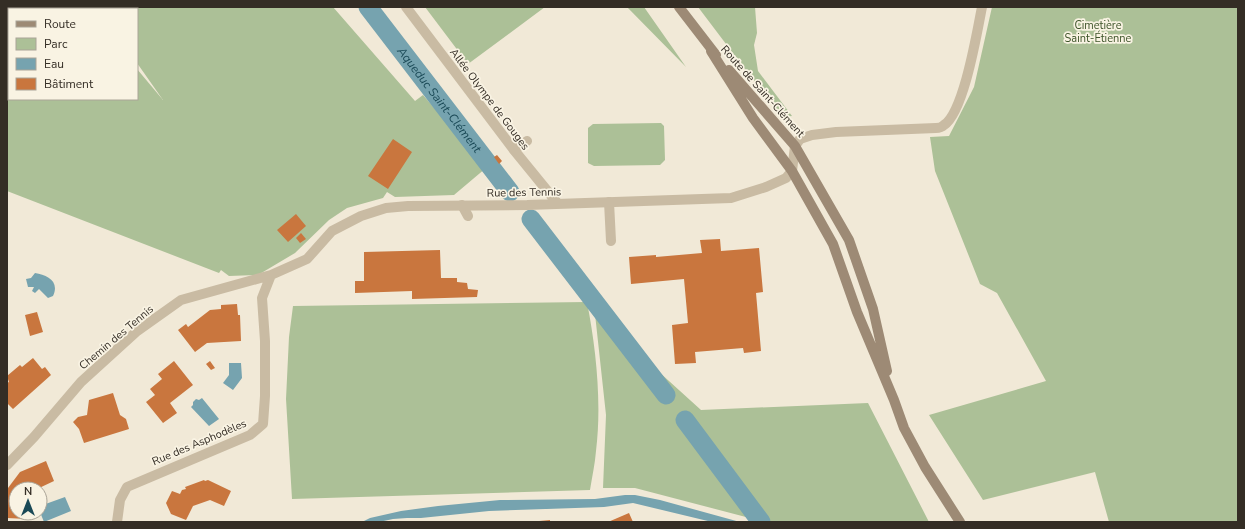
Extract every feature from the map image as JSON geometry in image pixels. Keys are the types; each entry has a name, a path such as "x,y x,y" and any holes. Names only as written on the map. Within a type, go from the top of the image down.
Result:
{"street":[{"name":"Allée Olympe de Gouges","path":"406,7 514,150 558,204"},
{"path":"679,7 711,51"},
{"path":"792,171 795,146 800,139 822,133 926,129 944,126 952,118 962,94 982,7"},
{"name":"Route de Saint-Clément","path":"711,51 795,146 849,240 873,309 894,400"},
{"name":"Route de Saint-Clément","path":"711,51 753,118 792,171 833,244 857,312 894,400 904,428 924,467 960,522"},
{"path":"514,150 527,141"},
{"name":"Rue des Tennis","path":"271,275 307,259 332,231 361,216 386,208 732,198 782,180 792,171"},
{"path":"609,202 611,241"},
{"path":"462,205 468,216"},
{"name":"Chemin des Tennis","path":"7,465 34,437 81,382 136,332 181,300 271,275"},
{"name":"Rue des Asphodèles","path":"117,522 120,500 127,487 250,435 263,424 265,357 262,298 271,275"}],"green space":[{"path":"7,7 88,8 8,8 8,100 138,100 138,70 163,100 138,64 138,8 98,7 333,7 415,101 423,95 486,168 454,195 395,197 387,192 383,198 347,208 329,220 295,253 258,275 229,276 221,270 219,273 7,191"},
{"path":"425,7 545,7 468,64"},
{"path":"627,7 644,7 686,67"},
{"path":"698,7 755,7 757,33 754,45 758,71 792,116 783,117"},
{"name":"Cimetière Saint-Étienne","path":"992,7 1238,7 1238,522 1109,522 1095,472 983,500 929,415 1046,381 997,293 980,284 935,171 930,137 949,136 974,87"},
{"path":"661,123 664,126 665,160 660,165 594,166 588,163 588,128 593,124"},
{"path":"587,302 593,338 598,395 598,433 590,490 292,499 286,399 289,337 293,306"},
{"path":"595,314 701,410 868,403 929,522 765,522 635,488 603,488 606,415"}],"water":[{"path":"35,273 48,277 54,283 55,291 53,296 48,298 39,289 35,293 32,291 34,287 28,287 26,279 31,278"},
{"path":"229,363 241,363 242,378 233,390 223,383 229,375"},
{"path":"202,398 219,419 209,426 191,407 196,399 199,400"},
{"path":"635,495 660,500 740,522 712,522 633,503 604,507 489,511 421,518 393,519 379,522 362,522 370,518 401,511 438,506 500,500 595,499"},
{"path":"65,497 71,511 48,520 48,503"}],"building":[{"path":"393,139 412,152 388,189 368,176"},
{"path":"497,155 502,161 499,164 494,157"},
{"path":"296,214 306,226 288,242 277,230"},
{"path":"301,233 306,239 300,243 296,238"},
{"path":"720,239 721,251 759,248 763,292 756,293 761,351 744,353 743,348 695,352 696,363 675,364 672,325 688,323 684,279 631,284 629,257 656,255 656,257 702,253 700,240"},
{"path":"440,250 441,278 457,278 457,282 467,283 468,289 478,290 477,297 412,299 412,291 355,293 355,281 364,281 364,252"},
{"path":"237,304 238,315 240,315 241,341 207,343 195,352 178,330 186,324 188,327 210,310 221,309 221,305"},
{"path":"37,312 43,332 30,336 25,315"},
{"path":"33,358 42,369 45,367 51,375 13,409 7,403 7,383 9,382 7,376 20,365 22,367"},
{"path":"174,361 193,385 170,403 177,413 163,423 146,402 155,395 150,389 162,379 158,374"},
{"path":"210,361 215,368 211,370 206,364"},
{"path":"113,393 120,415 126,419 129,429 84,443 79,429 73,422 78,417 87,415 89,400"},
{"path":"46,461 54,481 48,484 48,481 13,481 20,472"},
{"path":"208,480 231,491 224,506 210,500 193,506 186,520 171,514 166,503 172,491 180,494 182,490 186,489 185,487"},
{"path":"8,488 8,518 7,518"},
{"path":"629,513 633,522 608,522"},
{"path":"550,520 550,522 539,522 539,521"}],"waterway":[{"name":"Aqueduc Saint-Clément","path":"368,7 510,192"},
{"name":"Aqueduc Saint-Clément","path":"531,219 666,395"},
{"name":"Aqueduc Saint-Clément","path":"685,420 761,522"}]}
